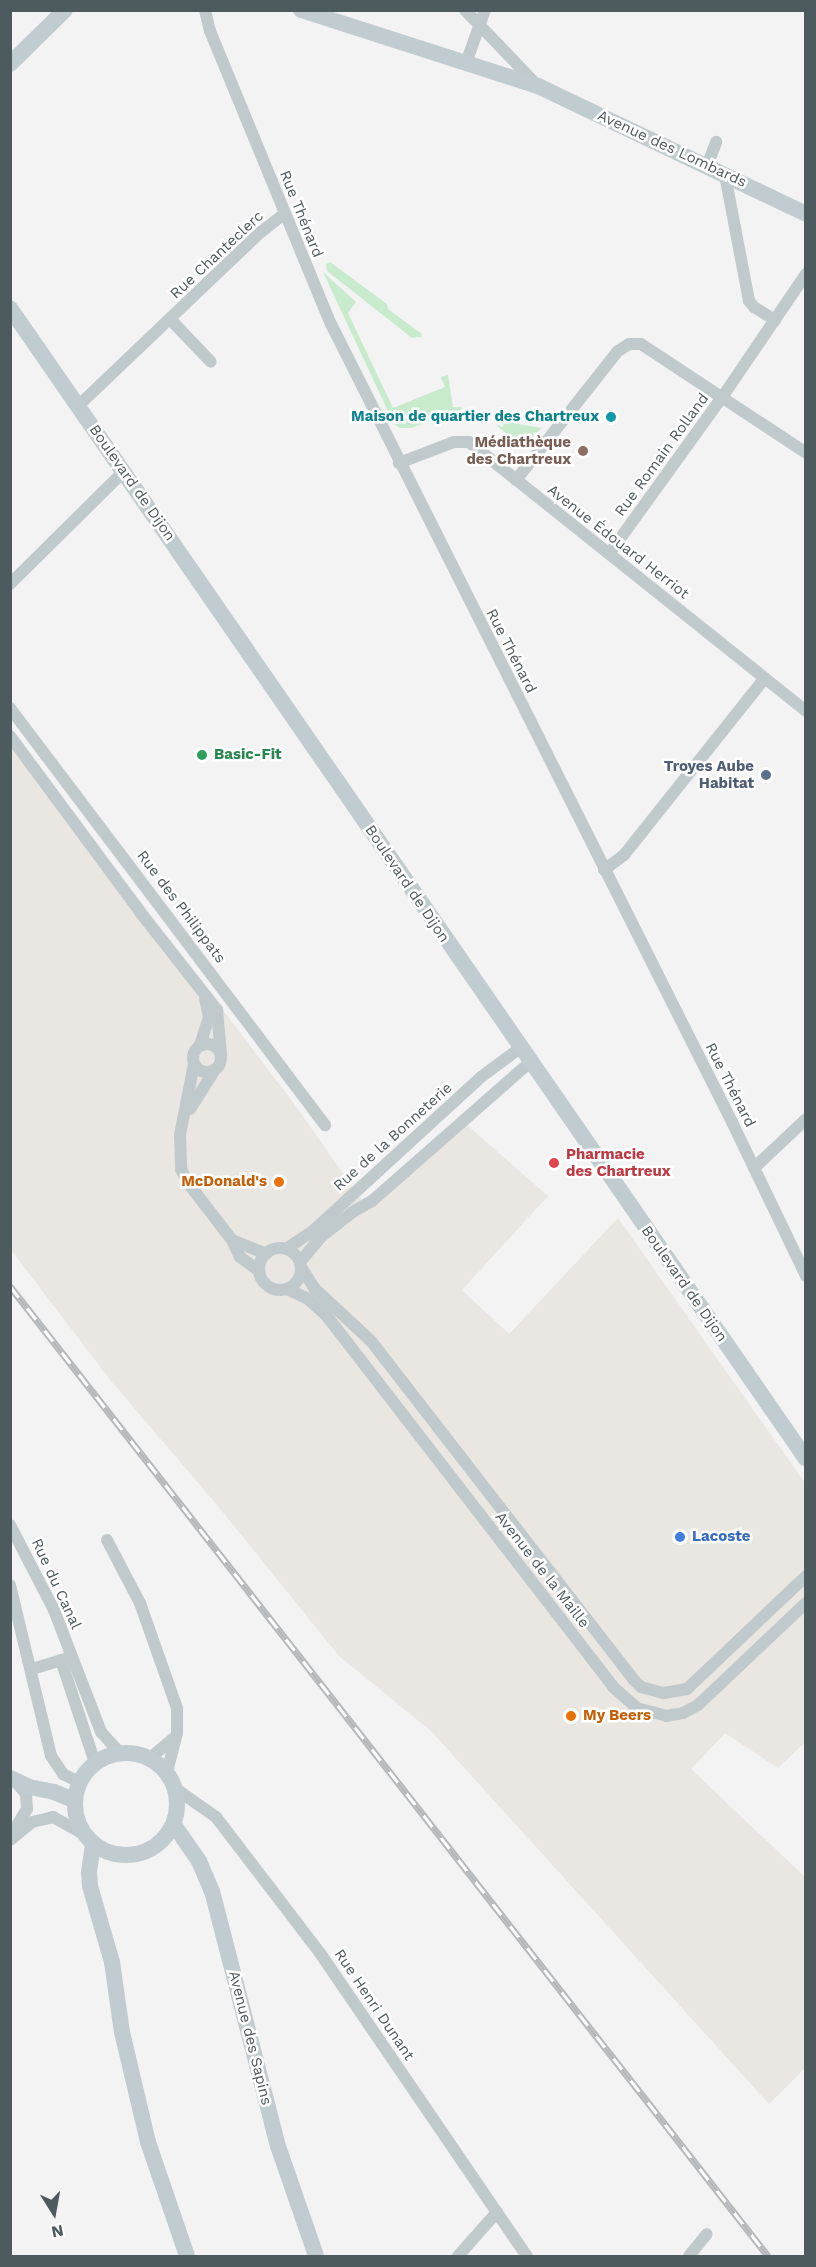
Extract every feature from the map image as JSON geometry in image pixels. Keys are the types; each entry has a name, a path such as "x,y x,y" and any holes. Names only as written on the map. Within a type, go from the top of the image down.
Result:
{"street":[{"path":"10,64 66,10"},
{"name":"Rue Thénard","path":"196,10 208,18 284,214 331,324 754,1168 805,1275"},
{"name":"Avenue des Lombards","path":"301,10 538,86 806,214"},
{"name":"Avenue des Lombards","path":"465,10 538,86"},
{"path":"466,63 485,10"},
{"path":"707,166 716,142"},
{"path":"725,175 749,301 754,307 775,320"},
{"name":"Rue Chanteclerc","path":"78,406 261,232 284,214"},
{"path":"516,480 618,351 629,344 641,344 723,396 806,274"},
{"name":"Boulevard de Dijon","path":"10,308 806,1459"},
{"name":"Rue Chanteclerc","path":"170,319 211,362"},
{"name":"Rue Romain Rolland","path":"609,554 723,396 806,453"},
{"name":"Avenue Édouard Herriot","path":"399,463 454,442 469,442 806,711"},
{"path":"10,584 124,471"},
{"path":"604,870 624,855 765,678"},
{"name":"Rue des Philippats","path":"10,708 325,1125"},
{"path":"10,736 218,1010 221,1063 184,1120"},
{"path":"204,994 209,1017 201,1045 193,1054 194,1064 180,1136 182,1169 188,1183 232,1240 240,1257 259,1271 264,1283 269,1287 287,1289 298,1280 300,1264 286,1249 275,1249 266,1254 259,1271"},
{"path":"201,1045 209,1043 217,1047 221,1054"},
{"name":"Rue de la Bonneterie","path":"286,1249 314,1230 481,1077 520,1048"},
{"name":"Rue de la Bonneterie","path":"300,1264 322,1236 351,1213 372,1201 530,1062"},
{"path":"194,1064 199,1070 214,1071"},
{"path":"754,1168 806,1119"},
{"path":"232,1240 266,1254"},
{"name":"Avenue de la Maille","path":"300,1264 315,1289 371,1341 633,1679 642,1686 664,1694 687,1689 806,1576"},
{"name":"Avenue de la Maille","path":"287,1289 308,1299 326,1315 613,1687 637,1708 666,1716 683,1713 698,1705 806,1603"},
{"name":"Rue du Canal","path":"10,1525 33,1565 66,1658 95,1763"},
{"path":"106,1540 140,1603 173,1698 178,1725 167,1772"},
{"path":"10,1585 54,1764 63,1774 79,1782"},
{"path":"32,1669 66,1658"},
{"name":"Rue du Canal","path":"66,1658 101,1732 120,1753"},
{"path":"150,1758 174,1738"},
{"path":"10,1838 32,1822 52,1817 89,1839 121,1856 141,1854 159,1844 174,1825 178,1808 176,1789 167,1772 150,1758 136,1753 120,1753 95,1763 79,1782 74,1800 76,1817 89,1839 90,1886 112,1962 122,2032 154,2161 188,2256"},
{"path":"13,1780 74,1800"},
{"path":"10,1838 27,1809 26,1794 13,1780"},
{"name":"Rue Henri Dunant","path":"176,1789 216,1817 263,1877 320,1953 527,2256"},
{"name":"Avenue des Sapins","path":"174,1825 199,1861 212,1891 278,2146 316,2256"},
{"path":"458,2256 497,2212"},
{"path":"689,2256 707,2234"}],"shaded area":[{"path":"11,731 295,1105 366,1206 467,1125 548,1196 462,1290 509,1334 618,1218 805,1483 805,1742 778,1768 725,1733 691,1769 805,1877 805,2068 769,2104 431,1731 339,1656 217,1505 111,1381 11,1250"}],"green space":[{"path":"330,262 387,304 388,309 422,334 421,337 412,338 327,271 326,264"},
{"path":"323,272 356,302 348,313 393,408 445,387 441,377 448,375 453,407 462,407 461,410 411,428 400,428 394,424"},
{"path":"504,422 542,428 522,446 496,425 503,427"}],"railway":[{"path":"10,1286 768,2256"}],"place":[{"name":"Maison de quartier des Chartreux","path":"611,417"},
{"name":"Médiathèque des Chartreux","path":"583,451"},
{"name":"Basic-Fit","path":"202,755"},
{"name":"Troyes Aube Habitat","path":"766,775"},
{"name":"Pharmacie des Chartreux","path":"554,1163"},
{"name":"McDonald's","path":"279,1182"},
{"name":"Lacoste","path":"680,1537"},
{"name":"My Beers","path":"571,1716"}]}
